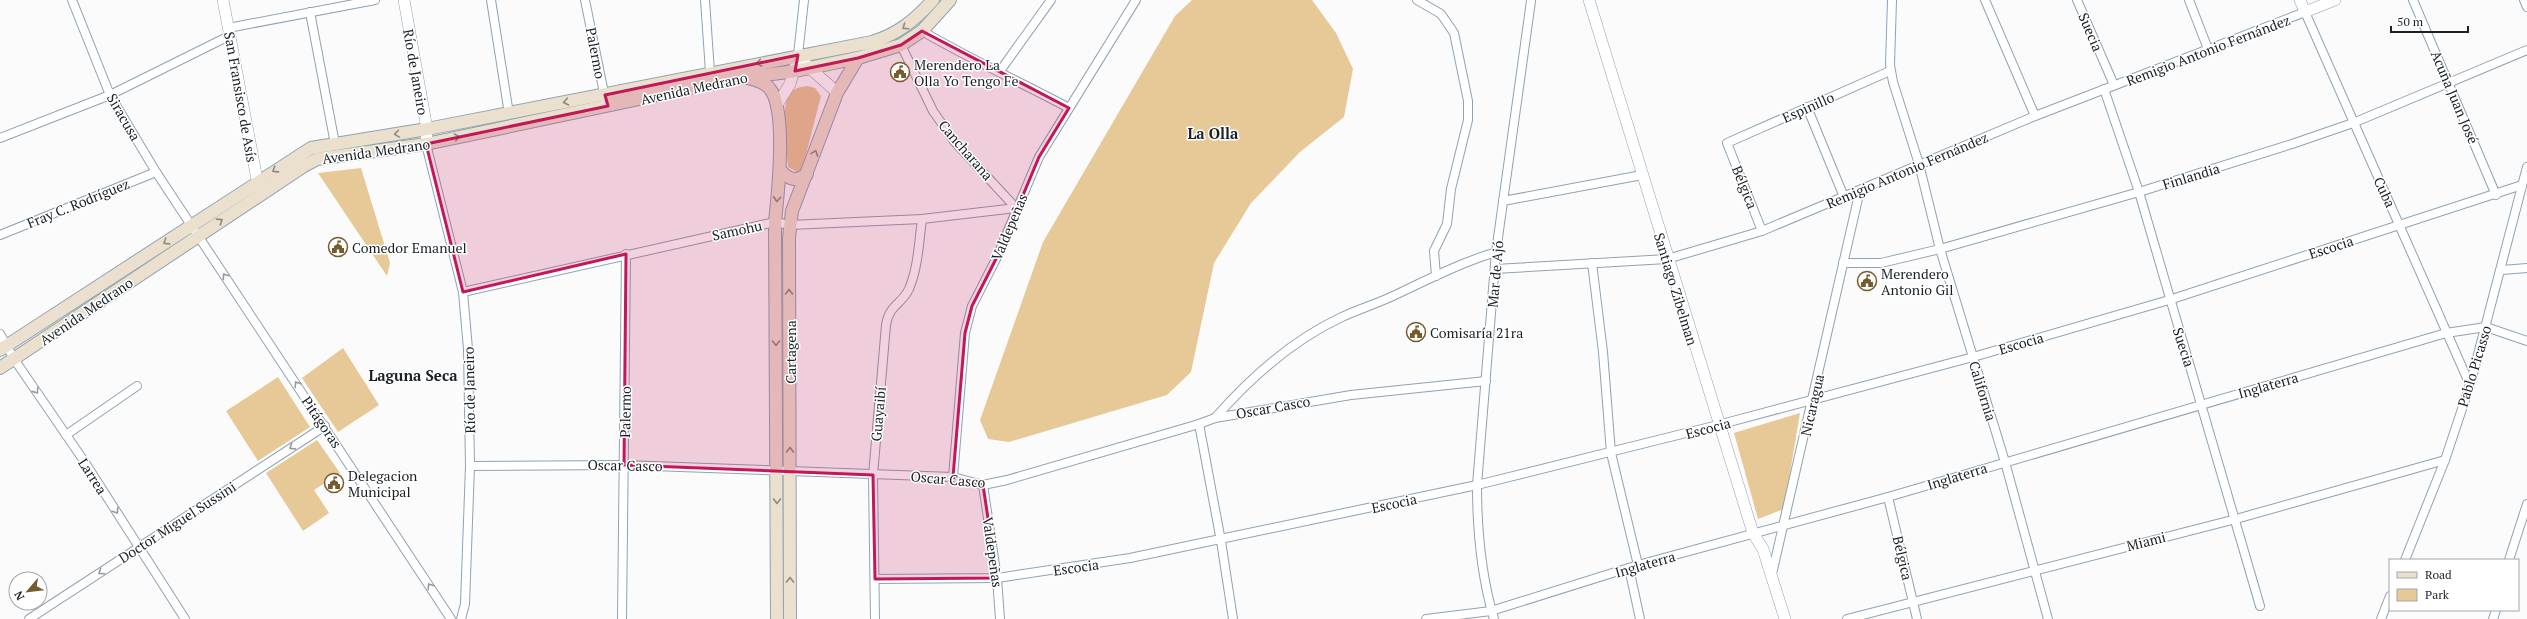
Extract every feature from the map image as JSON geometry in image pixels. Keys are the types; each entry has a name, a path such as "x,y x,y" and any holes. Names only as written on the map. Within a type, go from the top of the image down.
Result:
{"main road":[{"name":"Avenida Medrano","path":"3,348 195,230 261,194 317,159 426,144 606,101 710,72 889,36 908,25 933,0"},
{"name":"Avenida Medrano","path":"0,368 195,230 256,182 311,148 427,130 509,114 606,101 745,77 795,72 858,58 901,45 922,31 950,0"},
{"name":"Cartagena","path":"790,619 790,225 792,211 808,174 837,93 858,58"},
{"name":"Cartagena","path":"745,77 765,84 771,90 777,105 780,170 775,222 777,619"},
{"path":"780,170 791,179 797,179 808,174"}],"street":[{"name":"Siracusa","path":"72,0 110,95 156,172 195,230"},
{"name":"San Fransisco de Asís","path":"223,0 256,182 261,194"},
{"path":"0,138 110,95 229,32 310,12 375,0"},
{"name":"Río de Janeiro","path":"404,0 427,130 426,144 463,292 468,349 470,466 466,604 461,619"},
{"path":"491,0 509,114"},
{"name":"Palermo","path":"585,0 606,101"},
{"path":"705,0 710,72"},
{"path":"777,105 795,72 804,0"},
{"path":"1000,72 1051,0"},
{"name":"Valdepeñas","path":"953,477 965,333 972,306 997,257 1016,208 1039,158 1136,0"},
{"path":"1417,0 1441,14 1454,32 1468,101 1468,120 1451,189 1447,224 1434,251 1436,276"},
{"name":"Santiago Zibelman","path":"1589,0 1718,425 1753,533 1763,549 1772,574"},
{"path":"1892,0 1890,71 1919,164"},
{"path":"1985,0 2035,116"},
{"name":"Suecia","path":"2077,0 2114,85"},
{"path":"2189,0 2208,49"},
{"name":"Cuba","path":"2300,0 2470,385"},
{"path":"2305,12 2335,0"},
{"name":"Acuña Juan José","path":"2413,0 2450,82 2496,195"},
{"path":"2524,0 2527,7"},
{"name":"Mar de Ajó","path":"1492,615 1482,574 1477,524 1477,486 1496,252 1531,1"},
{"path":"310,12 335,144"},
{"name":"Remigio Antonio Fernández","path":"1495,269 1667,259 1762,231 2035,116 2305,12"},
{"path":"922,31 958,52 1069,108"},
{"name":"Cancharana","path":"901,45 933,111 954,140 1016,208"},
{"name":"Finlandia","path":"1843,263 1881,262 1940,248 2139,192 2353,123 2527,50"},
{"path":"798,55 808,68 820,75 837,93"},
{"name":"Espinillo","path":"1727,143 1890,71"},
{"name":"Suecia","path":"2104,89 2139,192 2169,300 2203,404 2260,606"},
{"path":"1807,107 1844,197"},
{"name":"Bélgica","path":"1727,143 1762,231"},
{"name":"California","path":"1919,164 1940,248 2005,462 2048,619"},
{"name":"Pablo Picasso","path":"2405,559 2444,460 2470,385 2502,270 2527,167"},
{"name":"Fray C. Rodríguez","path":"0,234 156,172"},
{"path":"1503,201 1642,175"},
{"name":"Escocia","path":"875,579 997,578 1130,558 1221,541 1477,486 1718,425 1973,357 2169,300 2400,224 2496,195 2522,185"},
{"name":"Nicaragua","path":"1772,574 1860,190"},
{"name":"Samohu","path":"463,292 626,254 775,222 790,225 922,219 1016,208"},
{"name":"Guayaibí","path":"875,619 873,475 888,314 907,292 913,278 922,219"},
{"name":"Pitágoras","path":"195,230 451,619"},
{"path":"1215,418 1251,379 1285,352 1342,317 1472,260 1496,252"},
{"name":"Palermo","path":"622,619 626,254"},
{"path":"1592,264 1603,352 1611,452 1638,565"},
{"path":"2502,270 2527,268"},
{"path":"2486,327 2527,341"},
{"name":"Inglaterra","path":"1426,619 1492,615 1638,565 1753,533 1784,527 2446,333 2486,327"},
{"name":"Larrea","path":"0,334 3,348 14,359 66,435 185,619"},
{"name":"Oscar Casco","path":"470,466 624,464 953,477 983,485 1007,480 1200,424 1215,418 1351,395 1486,381"},
{"path":"66,435 137,386"},
{"path":"1200,424 1233,619"},
{"name":"Doctor Miguel Sussini","path":"29,619 325,426"},
{"name":"Miami","path":"1846,619 2035,569 2236,519 2444,460"},
{"name":"Valdepeñas","path":"983,485 997,578 1000,619"},
{"name":"Bélgica","path":"1888,497 1917,619"},
{"path":"2509,559 2527,504"},
{"path":"1629,568 1640,619"},
{"path":"1772,574 1786,619"},
{"path":"2381,619 2389,599"}],"highlighted area":[{"path":"922,31 1069,108 1039,157 997,257 972,306 965,333 953,477 983,485 997,578 875,579 873,475 624,465 626,254 463,292 426,144 608,106 605,95 798,55 795,71 858,58 901,45"}],"green space":[{"name":"La Olla","path":"1192,0 1312,0 1336,33 1353,69 1344,117 1300,152 1251,203 1214,263 1191,372 1167,395 1009,442 988,439 980,420 1043,242 1175,16"},
{"path":"807,86 815,88 821,96 802,170 797,172 788,167 785,108 790,93 798,88"},
{"path":"361,168 390,263 387,276 318,173"},
{"path":"343,348 379,405 338,432 302,378"},
{"path":"278,377 310,427 258,461 226,411"},
{"path":"1800,413 1784,509 1758,519 1734,433"},
{"path":"317,440 340,473 314,490 329,513 303,531 266,473"}],"place":[{"name":"Merendero La Olla Yo Tengo Fe","path":"900,72"},
{"name":"Comedor Emanuel","path":"338,247"},
{"name":"Merendero Antonio Gil","path":"1867,281"},
{"name":"Comisaría 21ra","path":"1416,332"},
{"name":"Delegacion Municipal","path":"334,483"}],"district":[{"name":"La Olla","path":"1213,133"},
{"name":"Laguna Seca","path":"413,375"}]}
